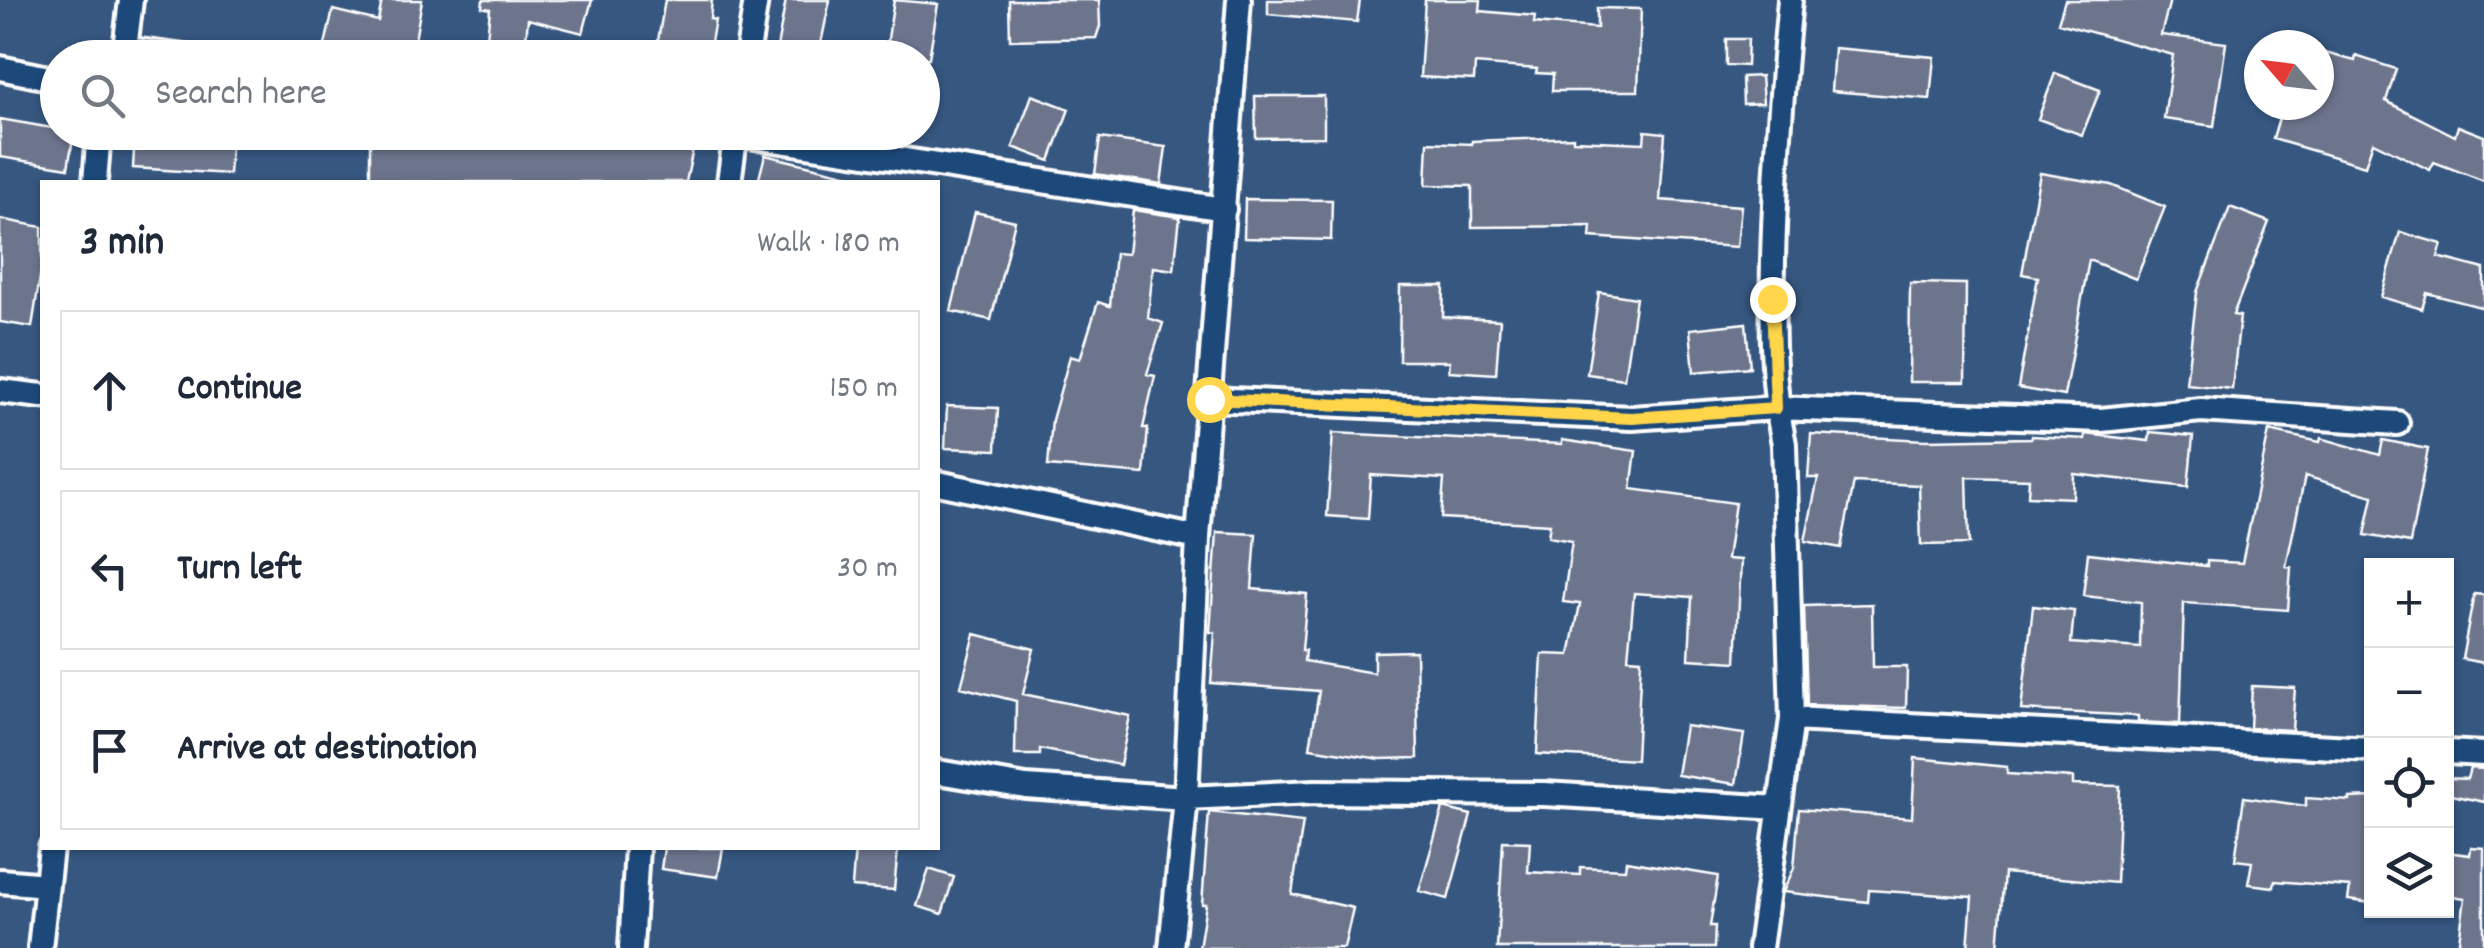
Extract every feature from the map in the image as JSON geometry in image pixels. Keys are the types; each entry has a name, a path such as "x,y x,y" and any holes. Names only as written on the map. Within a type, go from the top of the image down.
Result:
{"street":[{"path":"125,40 130,0"},
{"path":"749,40 756,0"},
{"path":"1172,948 1186,798 1198,538 1239,0"},
{"path":"1760,948 1792,719 1784,444 1776,408 1772,299 1775,172 1790,0"},
{"path":"0,68 40,76"},
{"path":"95,180 97,150"},
{"path":"729,180 734,150"},
{"path":"845,150 1224,209"},
{"path":"0,391 40,396"},
{"path":"1209,399 1632,418 1776,408 2100,420 2201,410 2397,422"},
{"path":"940,483 1198,538"},
{"path":"1792,719 2364,749"},
{"path":"2454,752 2484,754"},
{"path":"940,772 1026,786 1186,798 1315,792 1525,794 1779,808"},
{"path":"40,948 51,850"},
{"path":"631,948 638,850"},
{"path":"0,881 47,885"}],"building":[{"path":"382,0 422,0 415,40 326,40 333,10 378,21"},
{"path":"483,0 592,0 583,33 528,19 526,40 487,40 490,9 482,7"},
{"path":"665,0 712,0 710,19 715,20 711,40 658,40"},
{"path":"786,0 830,0 822,40 778,40"},
{"path":"894,0 938,4 932,40 888,40"},
{"path":"1009,0 1099,0 1100,26 1096,38 1010,40"},
{"path":"1268,0 1360,0 1357,22 1268,14"},
{"path":"1425,0 1481,0 1480,11 1535,16 1534,23 1597,28 1597,8 1641,9 1638,91 1552,91 1553,74 1475,64 1474,80 1420,77"},
{"path":"2065,0 2170,0 2161,35 2226,43 2214,126 2164,119 2173,55 2058,23"},
{"path":"1726,39 1748,39 1747,66 1726,65"},
{"path":"1834,48 1934,57 1930,99 1831,91"},
{"path":"2334,55 2355,61 2356,56 2396,69 2386,101 2455,136 2458,126 2484,136 2484,181 2434,162 2430,170 2373,142 2365,166 2273,139 2279,120 2334,120"},
{"path":"2055,73 2100,90 2082,135 2038,119"},
{"path":"1761,76 1763,103 1743,104 1742,77"},
{"path":"1032,95 1069,109 1050,161 1013,147"},
{"path":"1255,96 1324,96 1324,137 1256,138"},
{"path":"0,119 40,126 40,150 71,150 68,168 0,157"},
{"path":"1645,131 1665,133 1660,200 1741,206 1737,247 1590,237 1591,226 1472,227 1472,186 1426,185 1428,142 1472,144 1573,137 1644,143"},
{"path":"1100,138 1166,147 1161,184 1095,174"},
{"path":"134,150 231,150 229,174 133,168"},
{"path":"370,150 693,150 686,180 370,180"},
{"path":"765,155 849,175 848,180 759,180"},
{"path":"2040,173 2111,185 2165,207 2136,279 2089,260 2064,396 2018,388 2038,277 2022,274"},
{"path":"1245,199 1332,200 1331,240 1244,238"},
{"path":"2230,207 2269,222 2233,315 2240,316 2232,389 2186,384 2197,292"},
{"path":"1133,210 1180,217 1174,270 1153,267 1148,318 1163,323 1147,374 1155,376 1143,428 1148,428 1144,474 1048,466 1052,420 1070,356 1080,359 1098,302 1110,306 1115,253 1128,254"},
{"path":"975,212 1015,221 991,320 951,311"},
{"path":"0,219 40,227 40,277 32,327 0,322"},
{"path":"2400,232 2442,244 2438,257 2484,269 2484,308 2427,293 2422,309 2381,297"},
{"path":"1910,283 1966,284 1965,382 1909,382"},
{"path":"1400,286 1444,286 1443,317 1500,320 1496,374 1449,371 1450,361 1399,361"},
{"path":"1599,292 1636,298 1624,379 1587,374"},
{"path":"1746,323 1750,367 1694,372 1690,329"},
{"path":"947,406 998,408 996,450 945,448"},
{"path":"2269,431 2320,442 2321,438 2380,455 2383,440 2428,449 2410,543 2365,535 2373,496 2305,476 2286,566 2291,567 2288,610 2184,603 2180,724 2138,722 2138,716 2021,710 2033,606 2074,611 2071,643 2140,648 2141,602 2083,596 2088,553 2207,566 2207,561 2242,563"},
{"path":"2150,432 2193,436 2188,487 2074,474 2073,498 2028,496 2029,479 1967,477 1969,544 1921,545 1919,485 1854,482 1841,548 1805,541 1818,478 1808,478 1811,434 1925,440 2032,436 2085,439 2085,434 2149,441"},
{"path":"1333,433 1562,444 1562,440 1636,451 1631,489 1735,503 1727,559 1741,560 1736,662 1689,659 1692,597 1634,593 1628,658 1641,659 1636,760 1537,754 1542,654 1570,655 1580,604 1563,602 1572,541 1548,537 1550,524 1441,518 1444,479 1371,475 1368,519 1327,516"},
{"path":"1217,532 1256,534 1252,589 1307,594 1304,661 1374,673 1374,652 1416,651 1418,758 1380,759 1310,748 1319,691 1211,683 1215,633 1210,632"},
{"path":"2474,594 2484,595 2484,663 2462,659"},
{"path":"1872,604 1873,667 1907,667 1906,708 1807,705 1804,606"},
{"path":"975,634 1034,649 1023,694 1130,716 1120,765 1040,749 1040,755 1015,755 1016,701 961,687"},
{"path":"2252,686 2295,688 2292,730 2250,728"},
{"path":"1685,726 1744,734 1736,784 1677,775"},
{"path":"1915,758 2007,767 2007,774 2073,778 2073,785 2120,786 2116,883 2004,873 1998,948 1968,948 1972,897 1869,890 1868,902 1783,892 1794,868 1799,809 1912,818"},
{"path":"2470,768 2484,769 2484,802 2454,796 2454,778 2467,779"},
{"path":"2244,797 2306,806 2306,798 2350,801 2364,797 2364,902 2348,900 2350,887 2275,881 2274,887 2248,884 2252,862 2235,860"},
{"path":"1443,808 1471,815 1448,899 1419,891"},
{"path":"1209,812 1303,822 1292,894 1353,908 1344,948 1199,948 1206,904 1202,904"},
{"path":"1503,841 1530,842 1528,872 1580,875 1580,867 1625,869 1626,861 1718,876 1710,926 1715,926 1714,948 1497,948"},
{"path":"2471,847 2484,848 2484,948 2458,948 2465,898 2454,896 2454,853 2470,855"},
{"path":"664,850 723,850 718,877 661,869"},
{"path":"855,850 898,850 894,890 852,887"},
{"path":"929,869 954,877 942,914 917,906"}],"route":[{"path":"1209,399 1632,418 1776,408 1772,299"}]}
